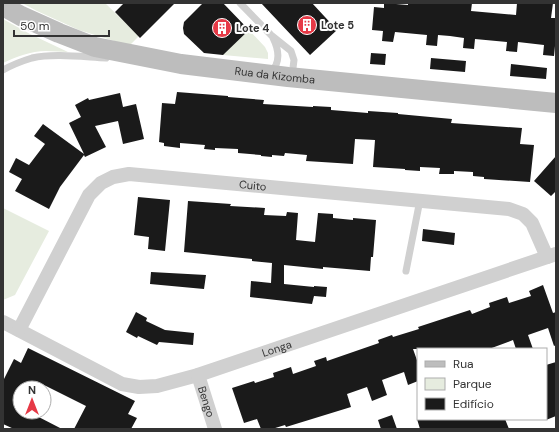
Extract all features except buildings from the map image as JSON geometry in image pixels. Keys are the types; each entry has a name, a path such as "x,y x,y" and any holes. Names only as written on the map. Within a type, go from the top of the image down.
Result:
{"main road":[{"name":"Rua da Kizomba","path":"3,6 59,33 95,47 181,64 268,75 556,103"}],"street":[{"name":"Cuito","path":"20,330 89,195 100,183 113,177 129,174 509,209 523,214 532,223 551,256"},
{"name":"Longa","path":"3,322 122,384 139,387 157,386 198,375 551,256"},
{"name":"Bengo","path":"198,375 215,429"}],"lane":[{"path":"240,3 271,35 291,52 294,60 293,68 288,77"},
{"path":"268,75 276,64 277,55 277,46 271,35"},
{"path":"3,70 32,58 52,56 181,64"},
{"path":"406,270 420,200"}],"green space":[{"path":"22,3 105,3 139,36 130,45 124,44 79,30"},
{"path":"3,19 68,52 46,51 29,53 3,63"},
{"path":"249,30 265,47 268,53 268,59 223,55"},
{"path":"3,208 49,231 15,295 3,300"}],"place":[{"name":"Lote 5","path":"307,25"},
{"name":"Lote 4","path":"222,28"}]}
